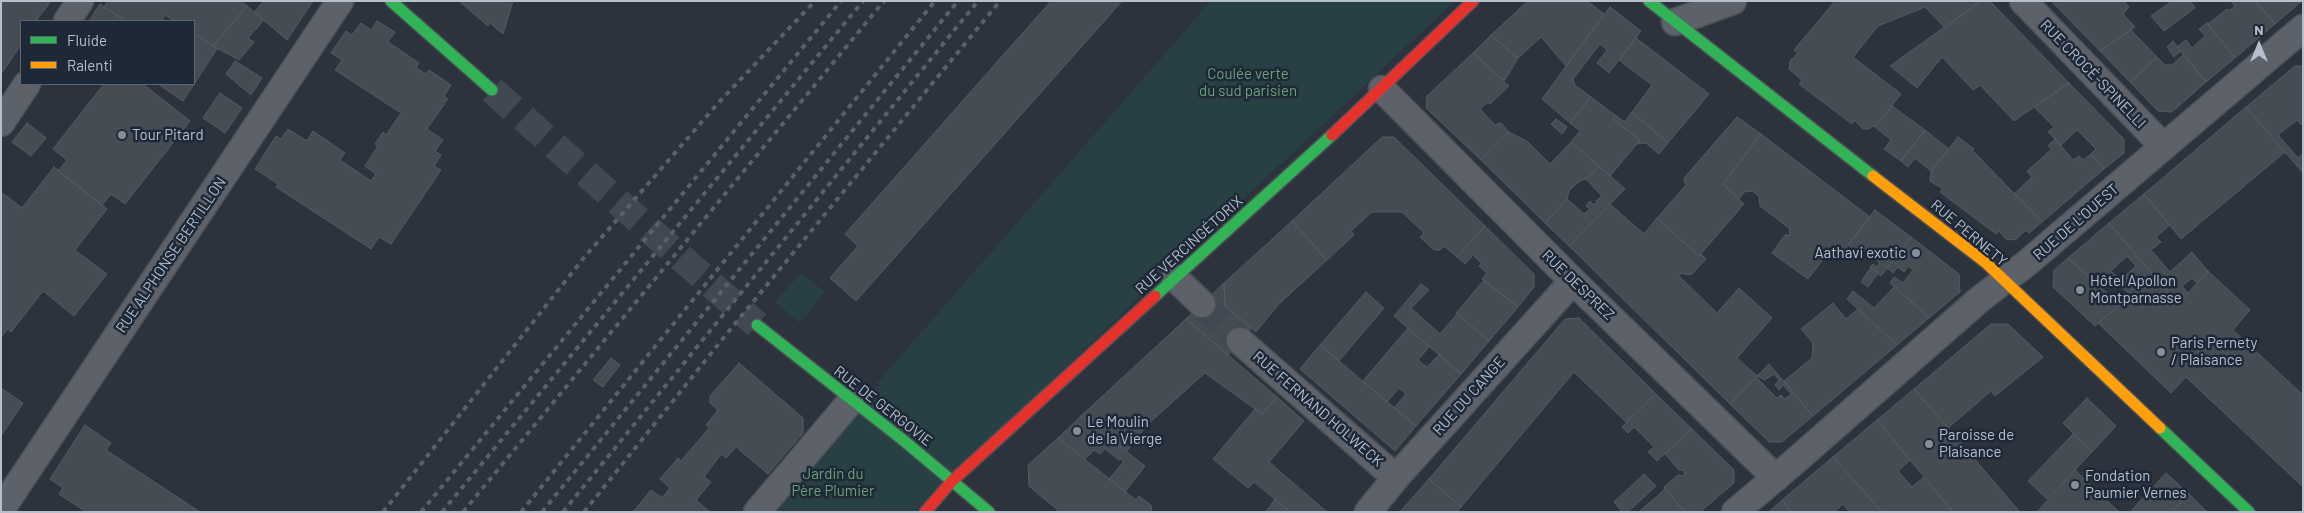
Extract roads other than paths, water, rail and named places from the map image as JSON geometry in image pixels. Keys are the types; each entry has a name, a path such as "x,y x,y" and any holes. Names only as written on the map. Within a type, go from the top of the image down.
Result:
{"street":[{"path":"68,20 80,1"},
{"name":"RUE ALPHONSE BERTILLON","path":"1,510 340,1"},
{"path":"391,1 492,90"},
{"name":"RUE VERCINGÉTORIX","path":"926,512 952,481 1382,89 1473,1"},
{"name":"RUE PERNETY","path":"1649,1 1986,263 2249,512"},
{"path":"1675,22 1733,1"},
{"name":"RUE CROCÉ-SPINELLI","path":"2024,1 2163,146"},
{"name":"RUE DE L'OUEST","path":"1734,512 1776,478 2003,280 2027,263 2303,28"},
{"path":"1,123 26,85"},
{"name":"RUE DESPREZ","path":"1382,89 1573,281 1776,478"},
{"path":"1175,278 1202,304"},
{"name":"RUE DU CANGE","path":"1368,512 1396,478 1573,281"},
{"name":"RUE DE GERGOVIE","path":"757,326 989,512"},
{"name":"RUE FERNAND HOLWECK","path":"1240,341 1396,478"},
{"path":"757,512 851,401"}],"tunnel":[{"path":"492,90 757,325"},
{"path":"1202,304 1240,341"}],"railway":[{"path":"383,512 582,260 720,101 815,1"},
{"path":"421,512 841,1"},
{"path":"442,512 863,1"},
{"path":"463,512 884,1"},
{"path":"521,512 935,1"},
{"path":"542,512 958,1"},
{"path":"563,512 978,1"},
{"path":"584,512 725,336 1000,1"}],"place":[{"name":"Tour Pitard","path":"122,135"},
{"name":"Aathavi exotic","path":"1916,253"},
{"name":"Hôtel Apollon Montparnasse","path":"2080,290"},
{"name":"Paris Pernety / Plaisance","path":"2161,352"},
{"name":"Le Moulin de la Vierge","path":"1077,431"},
{"name":"Paroisse de Plaisance","path":"1929,444"},
{"name":"Fondation Paumier Vernes","path":"2075,485"}],"park label":[{"name":"Coulée verte du sud parisien","path":"1248,82"},
{"name":"Jardin du Père Plumier","path":"833,482"}]}
